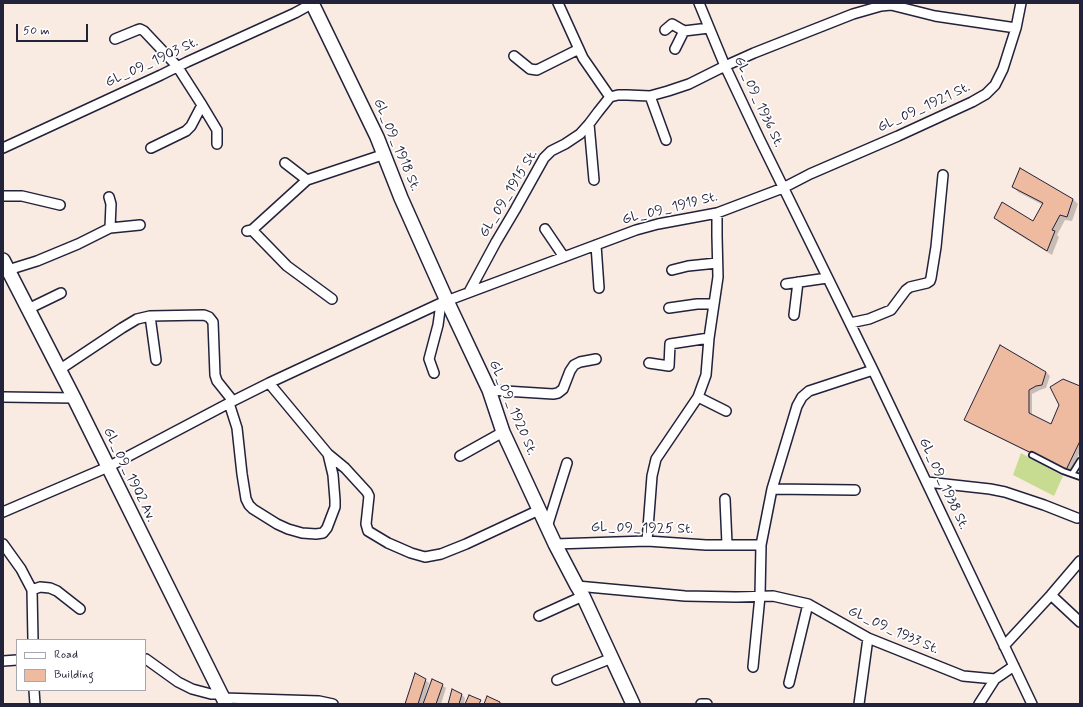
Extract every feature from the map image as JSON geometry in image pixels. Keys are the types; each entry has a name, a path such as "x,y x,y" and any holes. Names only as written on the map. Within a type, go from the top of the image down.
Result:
{"main road":[{"name":"GL_09_1918 St.","path":"312,3 385,154 401,198 444,302"},
{"name":"GL_09_1902 Av.","path":"5,265 74,398 190,631 221,700"},
{"name":"GL_09_1920 St.","path":"444,302 489,390 503,432 555,544 580,591 612,658 631,704"}],"street":[{"name":"GL_09_1903 St.","path":"3,148 161,76 177,66 295,13 312,3"},
{"path":"558,3 579,49 610,97 618,95 650,96 689,84 754,53 853,14 881,6 891,5 935,16 1016,28"},
{"name":"GL_09_1936 St.","path":"699,3 725,66 783,188"},
{"name":"GL_09_1921 St.","path":"783,188 810,174 944,116 986,94 995,85 1003,69 1016,28 1021,3"},
{"path":"665,30 672,24 684,31 709,28"},
{"path":"115,39 137,30 144,32 177,66 217,130 217,144"},
{"path":"675,49 684,31"},
{"path":"514,56 530,69 537,70 579,49"},
{"path":"650,96 666,140"},
{"name":"GL_09_1915 St.","path":"469,292 544,158 551,151 580,134 610,97"},
{"path":"151,148 186,131 191,126 202,105"},
{"path":"589,124 594,180"},
{"path":"332,299 287,266 250,231 307,180 385,154"},
{"path":"285,163 307,180"},
{"path":"850,323 869,319 893,309 906,290 910,287 930,281 936,247 943,175"},
{"name":"GL_09_1919 St.","path":"3,512 108,467 269,383 444,302 596,244 645,227 717,213 783,188"},
{"name":"GL_09_1938 St.","path":"783,188 873,370 1032,704"},
{"path":"3,196 22,196 60,205"},
{"path":"109,197 111,204 110,228"},
{"path":"647,541 652,476 656,459 698,397 706,375 709,338 718,277 717,213"},
{"path":"5,265 37,261 78,244 110,228 140,225"},
{"path":"545,229 564,257"},
{"path":"596,244 599,288"},
{"path":"672,270 717,262"},
{"path":"786,284 827,278"},
{"path":"794,315 798,282"},
{"path":"28,309 61,293"},
{"path":"434,373 429,359 444,302"},
{"path":"670,308 697,304 714,304"},
{"path":"59,370 122,328 137,320 150,316 204,315 213,322 215,375 217,381 231,402 237,428 246,499 249,505 288,530 302,533 322,533 327,528 333,512 335,500 333,475 328,454"},
{"path":"150,316 156,360"},
{"path":"648,363 669,366 670,344 709,338"},
{"path":"489,390 553,394 558,393 563,389 574,365 580,362 596,359"},
{"path":"753,667 760,596 761,545 772,489 797,406 802,397 809,391 873,370"},
{"path":"269,383 328,454 344,468 369,496 366,524 368,530 388,543 411,553 426,557 441,554 539,510"},
{"path":"3,397 74,398"},
{"path":"698,397 726,411"},
{"path":"460,456 470,449 503,432"},
{"path":"548,527 567,462"},
{"path":"927,482 1005,492 1079,517"},
{"path":"772,489 855,490"},
{"path":"725,499 728,544"},
{"name":"GL_09_1925 St.","path":"555,544 647,541 761,545"},
{"path":"3,544 21,569 32,590 33,639"},
{"path":"1004,646 1080,561"},
{"path":"32,590 40,587 50,588 57,591 80,609"},
{"path":"539,616 580,591"},
{"name":"GL_09_1933 St.","path":"580,591 685,596 773,596 808,604 868,638 949,671 963,676 995,679"},
{"path":"1051,595 1080,622"},
{"path":"789,683 808,604"},
{"path":"860,704 868,638"},
{"path":"557,680 612,658"},
{"path":"146,659 178,682 192,689 211,694 221,700 319,701 333,704"},
{"path":"3,661 16,660"},
{"path":"979,704 995,679 1014,666"},
{"path":"34,691 35,704"},
{"path":"701,704 707,704"}],"lane":[{"path":"1032,455 1063,471 1080,477"},
{"path":"1072,474 1080,461"}],"green space":[{"path":"1021,453 1063,476 1054,496 1013,475"}],"building":[{"path":"1020,168 1073,199 1067,217 1060,215 1052,230 1055,231 1047,251 994,218 1002,202 1033,221 1043,203 1012,187"},
{"path":"1000,345 1046,372 1042,385 1036,386 1029,390 1029,413 1051,424 1059,405 1050,387 1063,379 1080,386 1080,441 1066,470 964,420"},
{"path":"415,673 426,679 418,704 405,704"},
{"path":"432,679 443,684 436,704 423,704"},
{"path":"452,689 462,694 459,704 448,704"},
{"path":"469,695 481,700 479,704 465,704"},
{"path":"487,696 500,702 500,704 484,704"}]}
